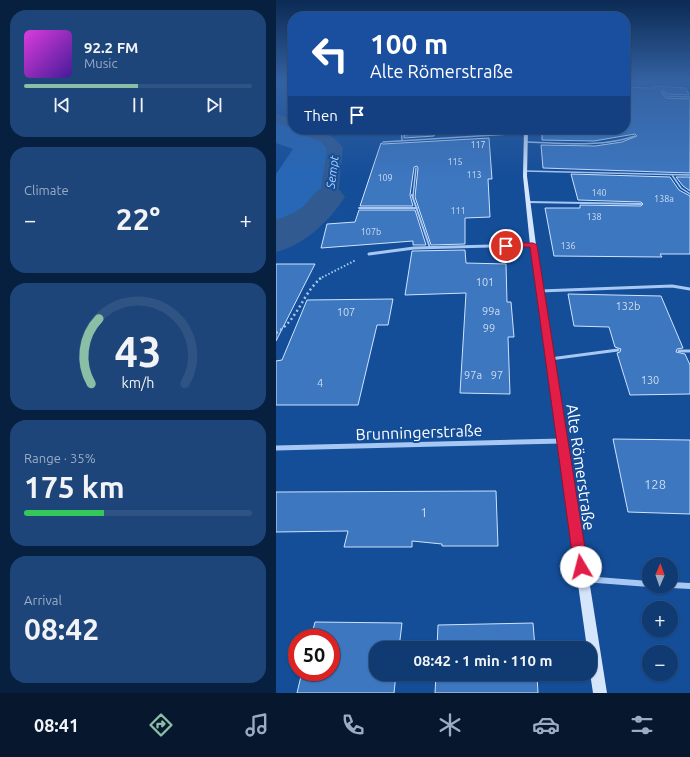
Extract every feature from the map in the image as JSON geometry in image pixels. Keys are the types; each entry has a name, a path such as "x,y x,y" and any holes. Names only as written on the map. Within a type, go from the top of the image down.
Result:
{"main road":[{"name":"Alte Römerstraße","path":"525,135 525,171 533,245 600,693"}],"street":[{"path":"368,254 430,248 533,245"},
{"name":"Brunningerstraße","path":"276,448 562,441"},
{"path":"583,579 642,583"},
{"path":"678,585 690,586"}],"lane":[{"path":"401,134 402,140"},
{"path":"383,142 525,135 611,143 626,140 635,136"},
{"path":"416,168 412,194 430,248"},
{"path":"525,171 690,175"},
{"path":"672,175 681,188 690,194"},
{"path":"528,202 641,204"},
{"path":"359,208 417,208"},
{"path":"540,291 672,286 690,289"},
{"path":"550,359 567,358 618,350"},
{"path":"679,351 690,351"}],"path":[{"path":"276,333 281,331 294,315 311,289 321,278 368,254"}],"shaded area":[{"path":"276,118 288,119 288,134 321,134 330,139 336,196 321,218 276,232 276,174 293,149 276,143"},
{"path":"310,218 306,228 276,250 276,233"}],"building":[{"path":"630,113 690,113 690,173 543,168 541,145 595,146 622,142 637,136 635,134 594,141 542,140 542,134 630,134"},
{"path":"434,134 434,136 404,138 404,135"},
{"path":"489,138 492,179 488,179 490,217 465,218 465,244 431,245 415,197 417,166 414,167 410,195 413,206 360,206 381,143"},
{"path":"571,174 670,177 679,190 690,196 690,254 660,254 662,257 554,256 545,208 580,208 580,205 641,206 643,204 641,202 578,200"},
{"path":"676,177 690,177 690,191 683,186"},
{"path":"359,210 415,210 426,245 413,245 413,241 321,248 327,224 355,222"},
{"path":"465,250 466,263 506,264 507,302 511,302 514,337 508,337 510,394 460,393 466,293 405,295 412,251"},
{"path":"276,264 315,264 276,341"},
{"path":"568,294 661,296 683,348 677,349 676,352 685,354 690,365 690,394 630,395 617,353 620,352 621,349 615,347 609,327 574,326"},
{"path":"393,299 388,325 377,325 358,405 276,405 276,361 282,360 307,300"},
{"path":"613,439 690,440 690,514 628,512"},
{"path":"496,491 498,546 442,546 442,544 412,541 412,547 344,547 348,531 276,532 276,492"},
{"path":"315,622 402,623 400,641 369,641 369,681 395,681 394,693 297,693 300,681 340,681 340,629 313,629"},
{"path":"533,623 534,641 437,641 438,625"},
{"path":"436,681 537,681 538,693 435,693"}],"waterway":[{"name":"Sempt","path":"276,118 288,122"},
{"name":"Sempt","path":"276,228 303,216 329,197 335,148 326,139 314,134"},
{"path":"276,241 315,214 329,197"}],"route":[{"path":"506,246 533,245 581,567"}]}
